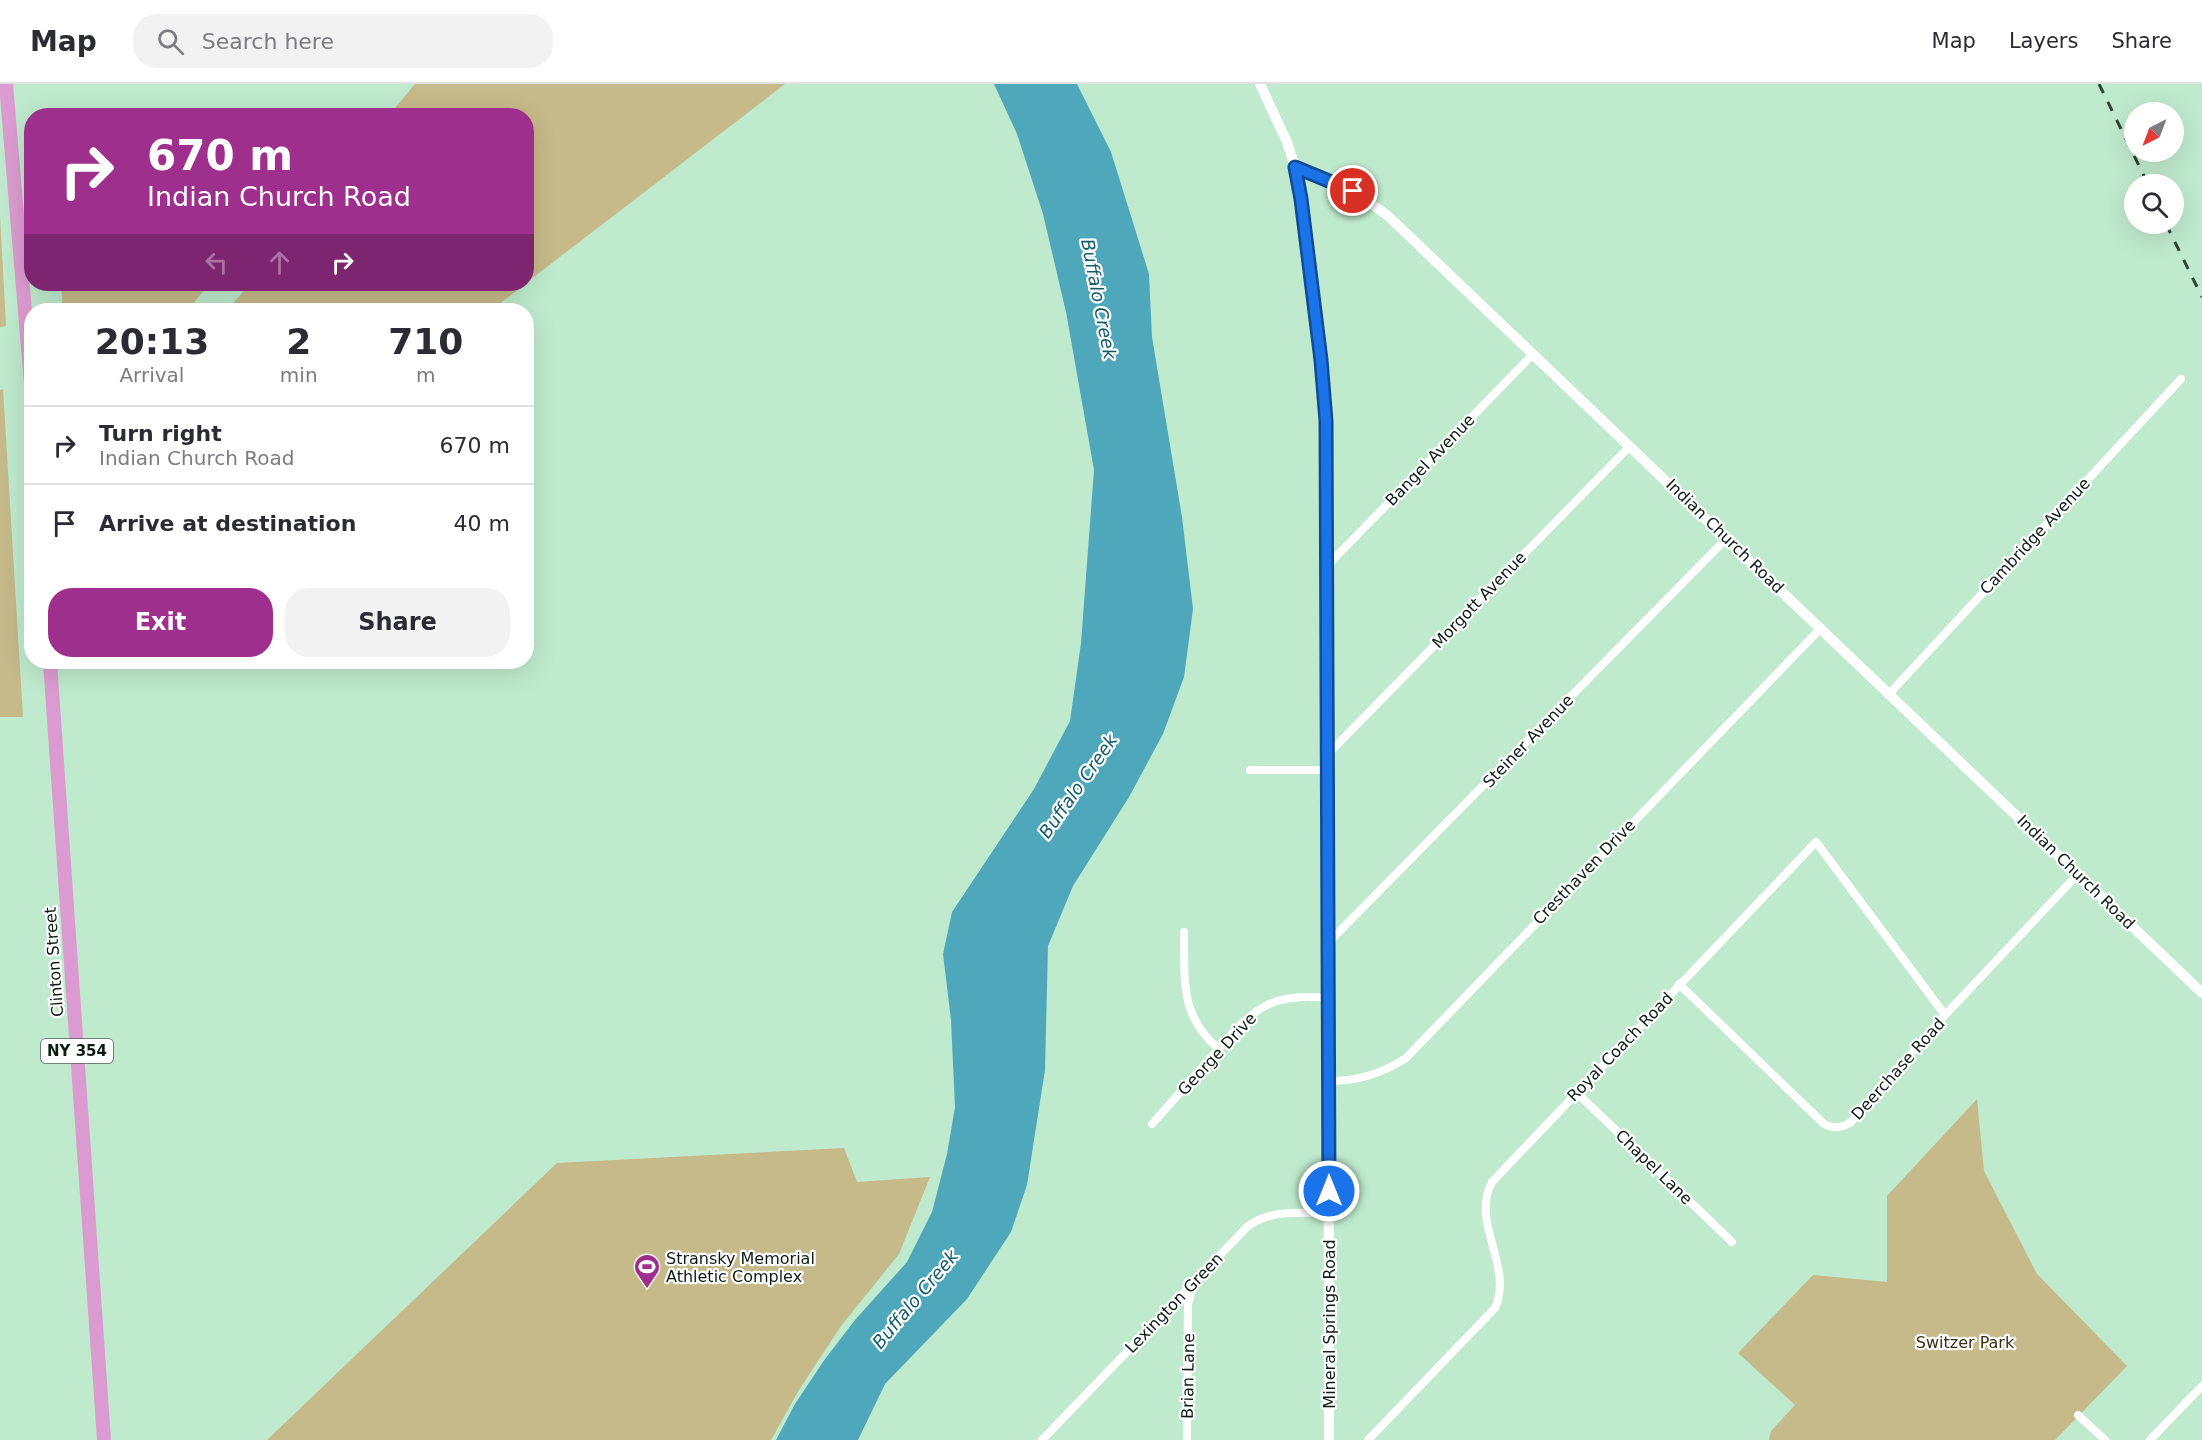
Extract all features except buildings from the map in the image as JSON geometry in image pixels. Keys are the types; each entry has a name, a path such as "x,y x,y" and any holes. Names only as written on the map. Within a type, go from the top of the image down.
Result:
{"main road":[{"path":"6,84 24,303"},
{"name":"Clinton Street","path":"51,669 104,1440"}],"street":[{"path":"1260,84 1278,121 1295,167"},
{"name":"Indian Church Road","path":"1295,167 1353,191 1387,215 2202,993"},
{"name":"Mineral Springs Road","path":"1295,167 1311,279 1325,404 1328,565 1329,1440"},
{"name":"Bangel Avenue","path":"1328,565 1532,355"},
{"name":"Cambridge Avenue","path":"1889,694 2181,379"},
{"name":"Morgott Avenue","path":"1328,754 1630,446"},
{"name":"Steiner Avenue","path":"1328,943 1727,538"},
{"name":"Cresthaven Drive","path":"1329,1082 1364,1078 1386,1070 1406,1058 1821,628"},
{"path":"1250,770 1328,770"},
{"name":"Royal Coach Road","path":"1368,1440 1495,1308 1500,1297 1500,1270 1484,1203 1486,1192 1492,1182 1816,842 1945,1015"},
{"name":"Deerchase Road","path":"1679,984 1824,1124 1837,1128 1850,1123 1945,1015 2078,874"},
{"path":"1184,932 1185,992 1188,1005 1198,1029 1219,1049"},
{"name":"George Drive","path":"1152,1125 1247,1018 1271,1003 1304,996 1328,998"},
{"name":"Chapel Lane","path":"1576,1092 1732,1242"},
{"name":"Lexington Green","path":"1042,1440 1248,1226 1257,1220 1278,1213 1329,1213"},
{"name":"Brian Lane","path":"1187,1440 1188,1304 1198,1278"},
{"path":"2150,1440 2202,1386"},
{"path":"2078,1415 2105,1440"}],"green space":[{"path":"415,84 785,84 534,277 534,108 395,108"},
{"path":"0,216 6,326 0,327"},
{"path":"62,291 203,291 194,303 62,303"},
{"path":"244,291 517,291 500,303 233,303"},
{"path":"3,389 23,717 0,717 0,390"},
{"name":"Switzer Park","path":"1977,1099 1984,1171 2037,1274 2127,1366 2055,1440 1769,1440 1771,1431 1795,1405 1738,1353 1813,1275 1887,1282 1887,1196"},
{"name":"Stransky Memorial Athletic Complex","path":"844,1148 857,1182 930,1177 899,1254 841,1326 799,1390 771,1440 267,1440 557,1163"}],"water":[{"name":"Buffalo Creek","path":"994,84 1077,84 1111,152 1149,274 1152,337 1182,517 1193,609 1184,677 1163,734 1129,797 1073,886 1048,946 1045,1070 1027,1185 1011,1232 967,1299 885,1384 858,1440 776,1440 795,1404 825,1359 855,1320 907,1262 932,1212 947,1154 955,1107 951,1020 943,954 952,912 1034,789 1070,721 1081,643 1094,470 1066,312 1043,214 1017,134"}],"railway":[{"path":"2099,84 2143,174"},
{"path":"2171,234 2202,297"}],"place":[{"name":"Stransky Memorial Athletic Complex","path":"647,1290"}],"route":[{"path":"1329,1191 1326,421 1321,360 1295,167 1353,191"}]}
